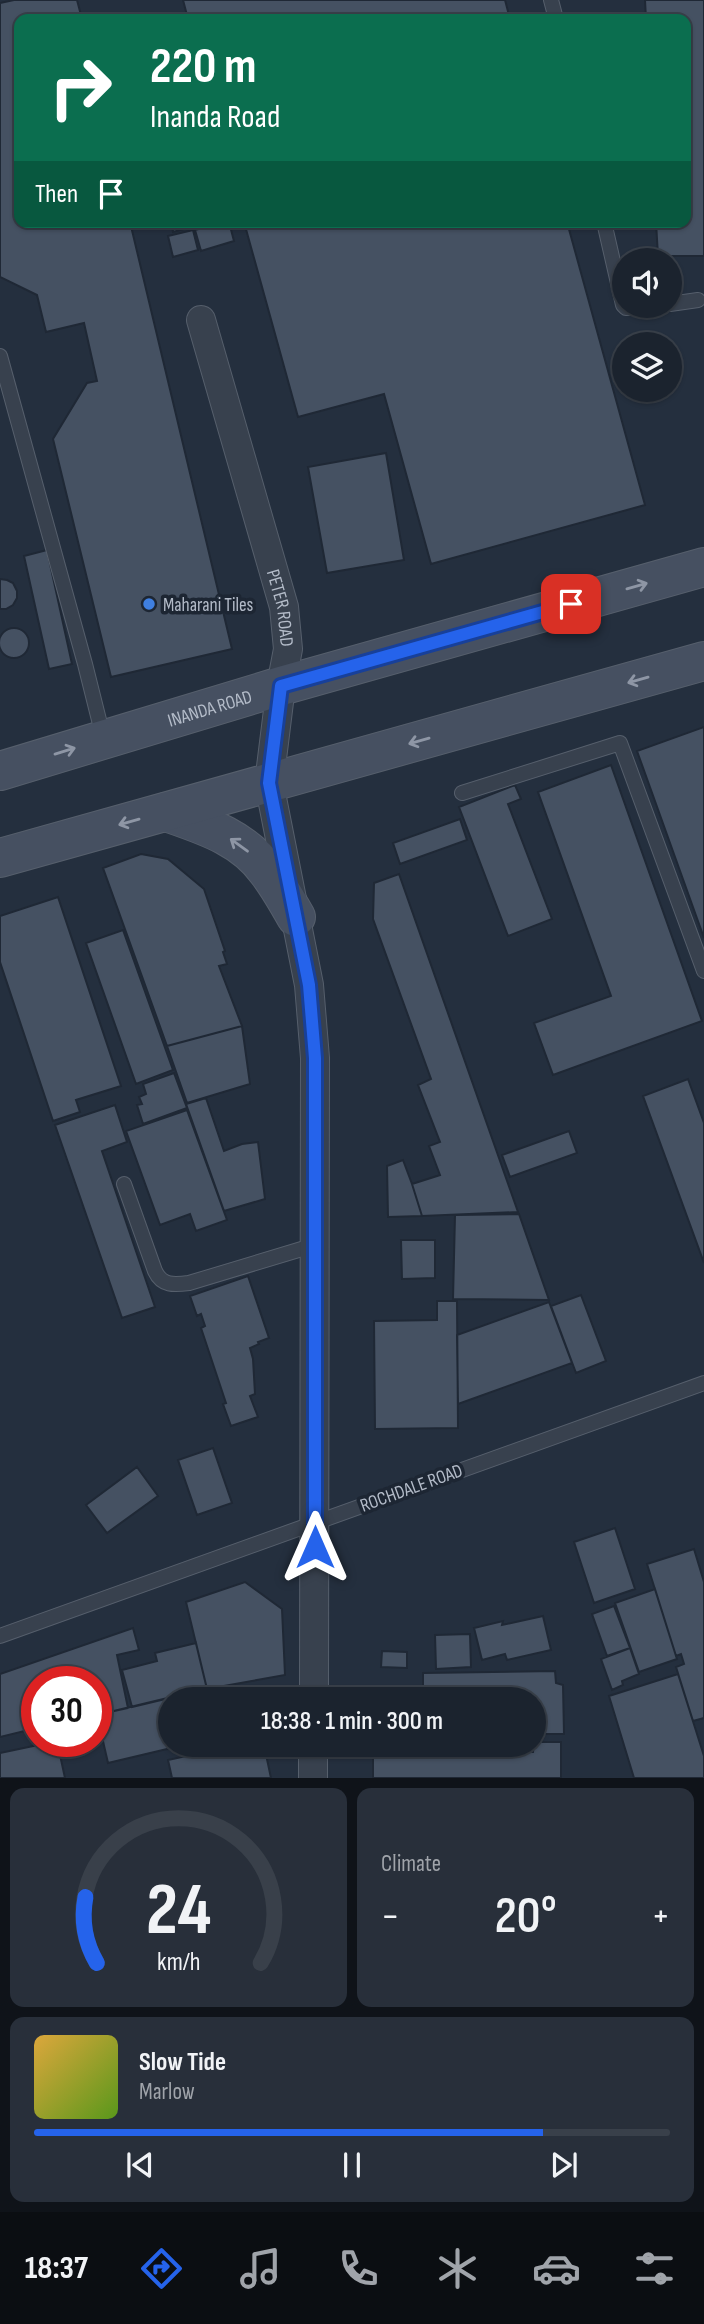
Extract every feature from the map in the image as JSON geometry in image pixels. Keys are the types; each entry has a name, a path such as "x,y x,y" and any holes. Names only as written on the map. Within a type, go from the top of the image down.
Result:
{"main road":[{"name":"INANDA ROAD","path":"0,771 281,686 704,567"},
{"path":"0,858 704,662"},
{"path":"166,812 211,827 241,844 266,869 296,917"}],"street":[{"name":"PETER ROAD","path":"201,320 284,607 288,649 269,783 309,985 315,1058 314,1687"},
{"path":"313,1757 313,1778"}],"lane":[{"path":"605,228 612,257"},
{"path":"682,302 698,300"},
{"path":"0,356 104,740"},
{"path":"462,793 620,743 704,971"},
{"path":"124,1184 155,1271 159,1279 166,1283 189,1283 315,1245"},
{"name":"ROCHDALE ROAD","path":"0,1636 704,1383"}],"building":[{"path":"14,0 77,0 81,14 14,14 14,228 131,228 232,649 111,677 53,439 87,383 97,381 84,323 46,332 37,295 0,277 0,3"},
{"path":"183,0 505,0 509,14 187,14"},
{"path":"645,0 704,0 704,256 682,256 682,248 658,248 656,228 691,228 691,14 646,14"},
{"path":"172,228 188,228 173,232"},
{"path":"231,228 234,241 201,251 195,230"},
{"path":"246,228 569,228 612,385 612,402 617,402 645,505 431,564 384,394 298,417"},
{"path":"193,230 198,250 173,257 168,236"},
{"path":"386,453 404,560 327,573 308,467"},
{"path":"47,550 72,664 49,669 24,556"},
{"path":"0,579 13,583 17,591 13,605 6,609 0,609"},
{"path":"14,628 25,632 29,643 25,654 14,658 3,654 -1,643 3,632"},
{"path":"704,727 704,938 637,751"},
{"path":"611,765 702,1021 553,1075 534,1023 611,996 538,792"},
{"path":"515,785 521,799 508,804 552,919 508,936 459,807"},
{"path":"460,819 467,840 400,864 393,843"},
{"path":"141,854 168,859 204,889 225,951 223,952 227,964 219,966 242,1026 167,1046 103,868"},
{"path":"399,874 518,1212 422,1216 412,1184 440,1175 429,1146 440,1142 418,1085 431,1079 373,919 374,883"},
{"path":"58,897 121,1086 76,1100 80,1112 53,1121 0,962 0,916"},
{"path":"123,930 173,1070 136,1084 86,943"},
{"path":"242,1026 250,1084 187,1103 167,1046"},
{"path":"174,1073 187,1108 143,1124 137,1105 142,1104 139,1097 146,1094 143,1084"},
{"path":"688,1079 704,1123 704,1263 643,1096"},
{"path":"206,1098 224,1151 242,1144 258,1142 265,1199 224,1211 186,1104"},
{"path":"115,1105 127,1142 102,1151 155,1307 122,1318 55,1125"},
{"path":"187,1110 227,1220 196,1231 190,1214 160,1225 126,1131"},
{"path":"569,1131 577,1153 510,1177 502,1155"},
{"path":"403,1160 422,1216 388,1217 387,1166"},
{"path":"519,1214 549,1300 453,1299 455,1215"},
{"path":"401,1240 435,1240 435,1278 402,1279"},
{"path":"248,1276 269,1338 250,1348 255,1394 250,1396 258,1417 231,1426 201,1328 205,1326 201,1314 197,1316 190,1296"},
{"path":"581,1295 606,1361 576,1373 551,1306"},
{"path":"437,1301 457,1301 458,1428 375,1429 374,1321 437,1320"},
{"path":"549,1302 572,1363 458,1404 457,1335"},
{"path":"213,1448 232,1503 197,1515 178,1460"},
{"path":"137,1467 158,1496 107,1533 86,1505"},
{"path":"615,1528 635,1589 594,1603 574,1542"},
{"path":"694,1549 704,1582 704,1718 693,1721 676,1667 684,1664 681,1654 676,1656 647,1564"},
{"path":"245,1582 282,1609 285,1675 207,1687 186,1602"},
{"path":"655,1589 677,1659 639,1672 615,1603"},
{"path":"614,1606 630,1648 607,1656 592,1614"},
{"path":"543,1616 551,1650 507,1660 505,1654 482,1660 474,1628"},
{"path":"133,1628 139,1650 117,1655 128,1708 112,1712 112,1666 23,1666"},
{"path":"470,1634 471,1667 436,1669 435,1635"},
{"path":"196,1643 207,1687 158,1687 158,1701 132,1707 122,1670 157,1661 155,1653"},
{"path":"630,1648 639,1674 622,1681 623,1685 612,1690 601,1659"},
{"path":"382,1651 407,1652 407,1668 381,1667"},
{"path":"21,1667 21,1732 0,1737 0,1674"},
{"path":"555,1671 556,1683 563,1685 564,1734 546,1734 546,1687 423,1687 423,1673"},
{"path":"678,1674 704,1756 704,1778 634,1778 609,1696"},
{"path":"158,1700 158,1751 108,1763 107,1757 112,1757 112,1711"},
{"path":"546,1742 561,1742 561,1778 373,1778 373,1757 546,1757"},
{"path":"21,1749 21,1757 60,1757 65,1778 0,1778 0,1753"},
{"path":"182,1757 267,1757 271,1778 172,1778 168,1760"}],"place":[{"name":"Maharani Tiles","path":"149,604"}],"route":[{"path":"315,1547 315,1058 309,985 269,783 281,686 571,604"}]}
